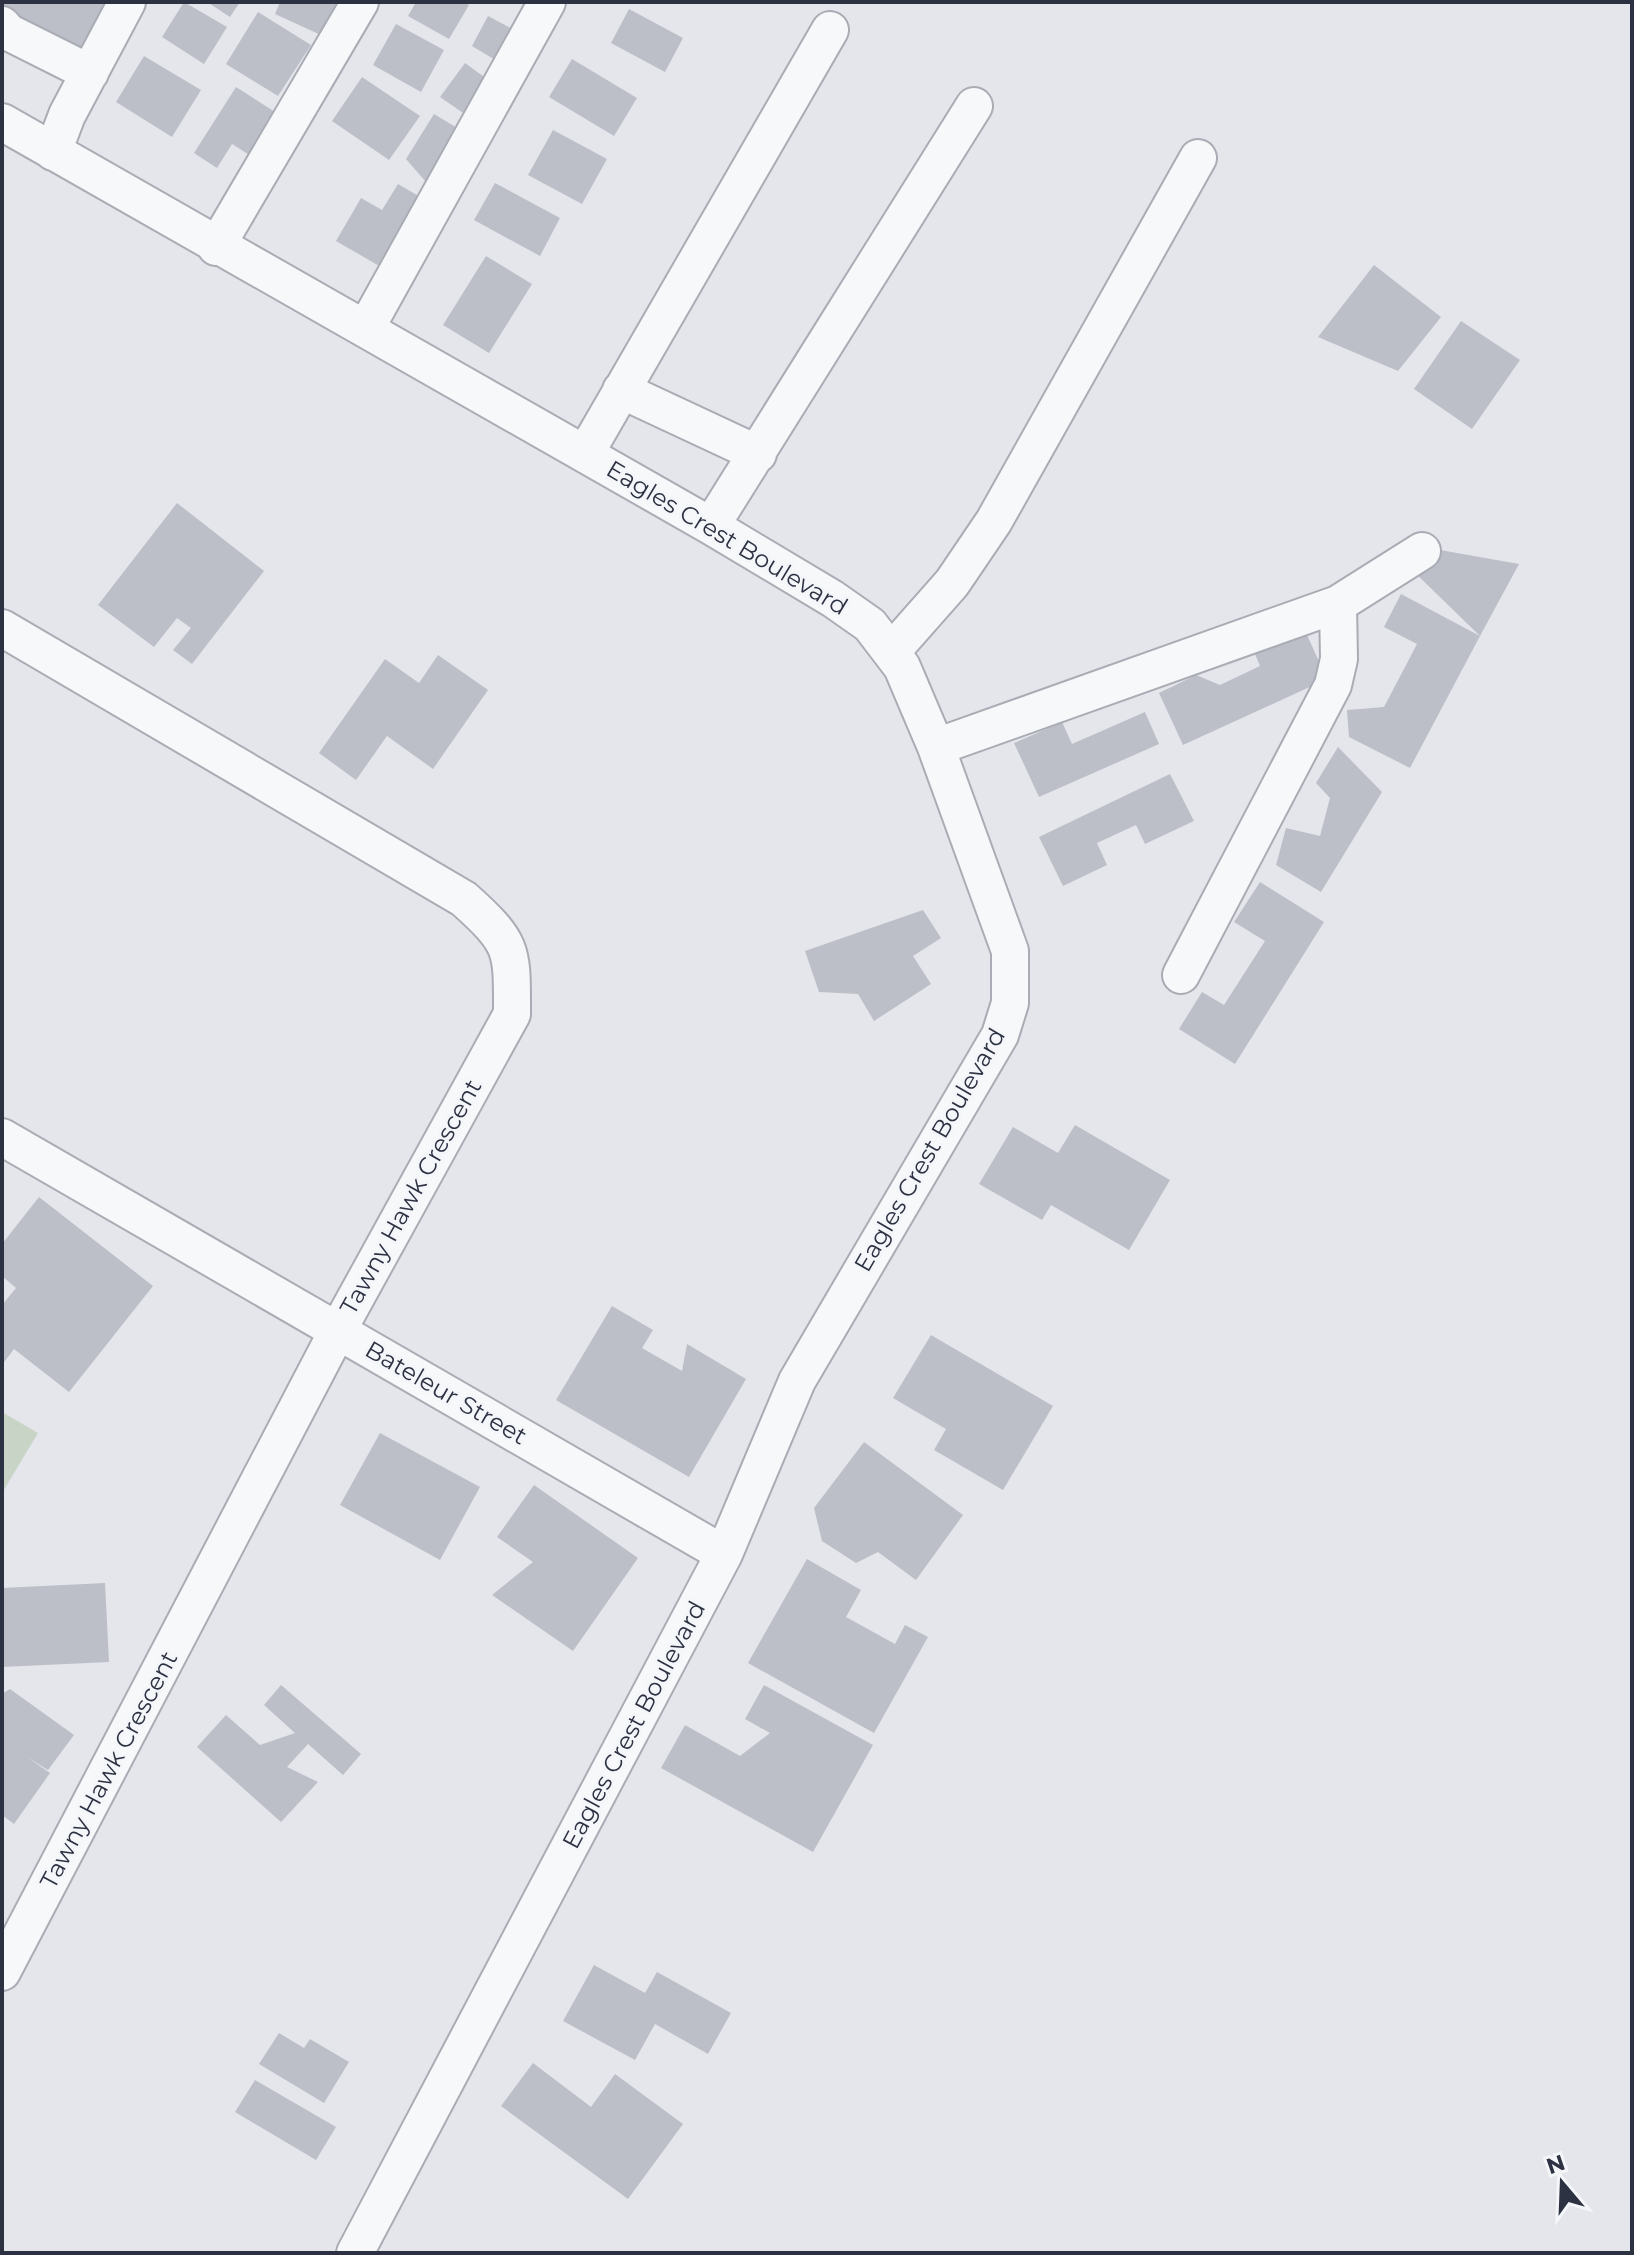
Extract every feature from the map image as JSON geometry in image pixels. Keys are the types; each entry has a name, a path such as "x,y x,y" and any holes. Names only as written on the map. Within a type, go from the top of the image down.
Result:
{"street":[{"path":"2,153 48,149 127,2"},
{"path":"216,247 360,2"},
{"path":"366,328 547,2"},
{"path":"2,25 8,32 90,73"},
{"path":"585,454 830,30"},
{"path":"711,526 974,106"},
{"name":"Eagles Crest Boulevard","path":"2,122 216,247 366,328 711,526 833,599 870,625 892,651 936,747 1010,951 1010,1003 1000,1035 797,1381 724,1554 355,2253"},
{"path":"892,651 952,583 994,521 1198,158"},
{"path":"621,390 758,454"},
{"path":"936,747 1338,604 1422,551"},
{"path":"1181,975 1333,685 1339,659 1338,604"},
{"name":"Tawny Hawk Crescent","path":"2,628 464,899 494,926 514,964 512,1014 338,1330 2,1972"},
{"name":"Bateleur Street","path":"2,1137 724,1554"}],"green space":[{"path":"2,1412 38,1433 2,1493"}],"building":[{"path":"5,2 110,2 84,50 3,7"},
{"path":"184,2 227,27 204,64 162,37"},
{"path":"207,2 240,2 230,17"},
{"path":"280,2 338,2 323,36 275,14"},
{"path":"416,2 463,2 469,5 449,39 408,16"},
{"path":"629,9 683,38 665,72 611,43"},
{"path":"258,12 311,45 278,96 226,64"},
{"path":"488,16 514,30 497,61 472,46"},
{"path":"396,24 444,50 421,92 373,65"},
{"path":"144,56 201,90 172,137 116,102"},
{"path":"572,59 637,98 614,136 549,97"},
{"path":"465,63 491,82 466,115 440,97"},
{"path":"362,77 420,116 389,160 332,121"},
{"path":"236,87 278,114 251,156 232,144 217,168 194,153"},
{"path":"434,114 459,129 426,182 406,159"},
{"path":"553,130 607,159 582,204 528,175"},
{"path":"495,183 560,218 540,256 474,220"},
{"path":"398,184 422,198 381,267 336,241 361,198 382,210"},
{"path":"486,256 532,284 489,353 443,325"},
{"path":"1374,265 1441,317 1398,371 1318,337"},
{"path":"1461,321 1520,360 1472,429 1414,389"},
{"path":"177,503 264,571 192,664 173,650 191,628 177,618 154,647 98,605"},
{"path":"1440,550 1519,564 1480,636 1409,567"},
{"path":"1401,594 1480,636 1410,768 1349,737 1347,710 1384,707 1417,644 1384,627"},
{"path":"1302,624 1327,679 1183,745 1159,693 1196,675 1220,685 1260,666 1252,647"},
{"path":"438,655 488,690 433,769 387,736 356,780 319,753 385,659 419,683"},
{"path":"1145,712 1159,744 1039,797 1014,743 1062,722 1072,744"},
{"path":"1338,747 1382,792 1321,892 1276,865 1286,828 1320,836 1330,798 1316,783"},
{"path":"1170,774 1194,821 1145,844 1136,825 1097,843 1107,865 1063,886 1039,837"},
{"path":"1260,882 1324,922 1235,1064 1179,1029 1202,992 1224,1005 1265,941 1234,922"},
{"path":"923,910 941,938 913,956 931,984 874,1021 858,994 819,992 805,951"},
{"path":"1075,1125 1170,1180 1129,1250 1051,1205 1042,1220 979,1184 1013,1127 1058,1153"},
{"path":"39,1197 153,1286 69,1392 14,1349 2,1365 2,1305 16,1288 2,1276 2,1244"},
{"path":"612,1306 653,1330 642,1348 682,1371 687,1344 746,1379 689,1477 556,1400"},
{"path":"931,1335 1053,1406 1003,1490 934,1450 946,1429 893,1398"},
{"path":"380,1433 480,1487 440,1560 340,1505"},
{"path":"864,1442 963,1515 916,1580 878,1552 856,1563 822,1541 814,1508"},
{"path":"534,1485 638,1558 573,1651 492,1595 533,1562 497,1537"},
{"path":"807,1559 861,1590 846,1617 895,1644 905,1625 928,1637 874,1733 748,1663"},
{"path":"105,1583 109,1662 2,1667 2,1588"},
{"path":"281,1685 361,1754 343,1775 308,1744 287,1767 318,1782 281,1822 197,1747 226,1715 260,1745 295,1733 264,1705"},
{"path":"764,1685 873,1745 813,1852 661,1768 685,1725 740,1756 770,1733 745,1719"},
{"path":"10,1689 74,1735 48,1770 27,1757 50,1773 14,1824 2,1815 2,1694"},
{"path":"594,1965 645,1993 657,1972 731,2013 708,2054 655,2024 635,2060 563,2021"},
{"path":"279,2033 304,2048 310,2039 349,2062 324,2103 259,2064"},
{"path":"533,2063 591,2107 615,2074 683,2124 628,2199 501,2106"},
{"path":"255,2080 336,2127 316,2160 235,2112"}]}
